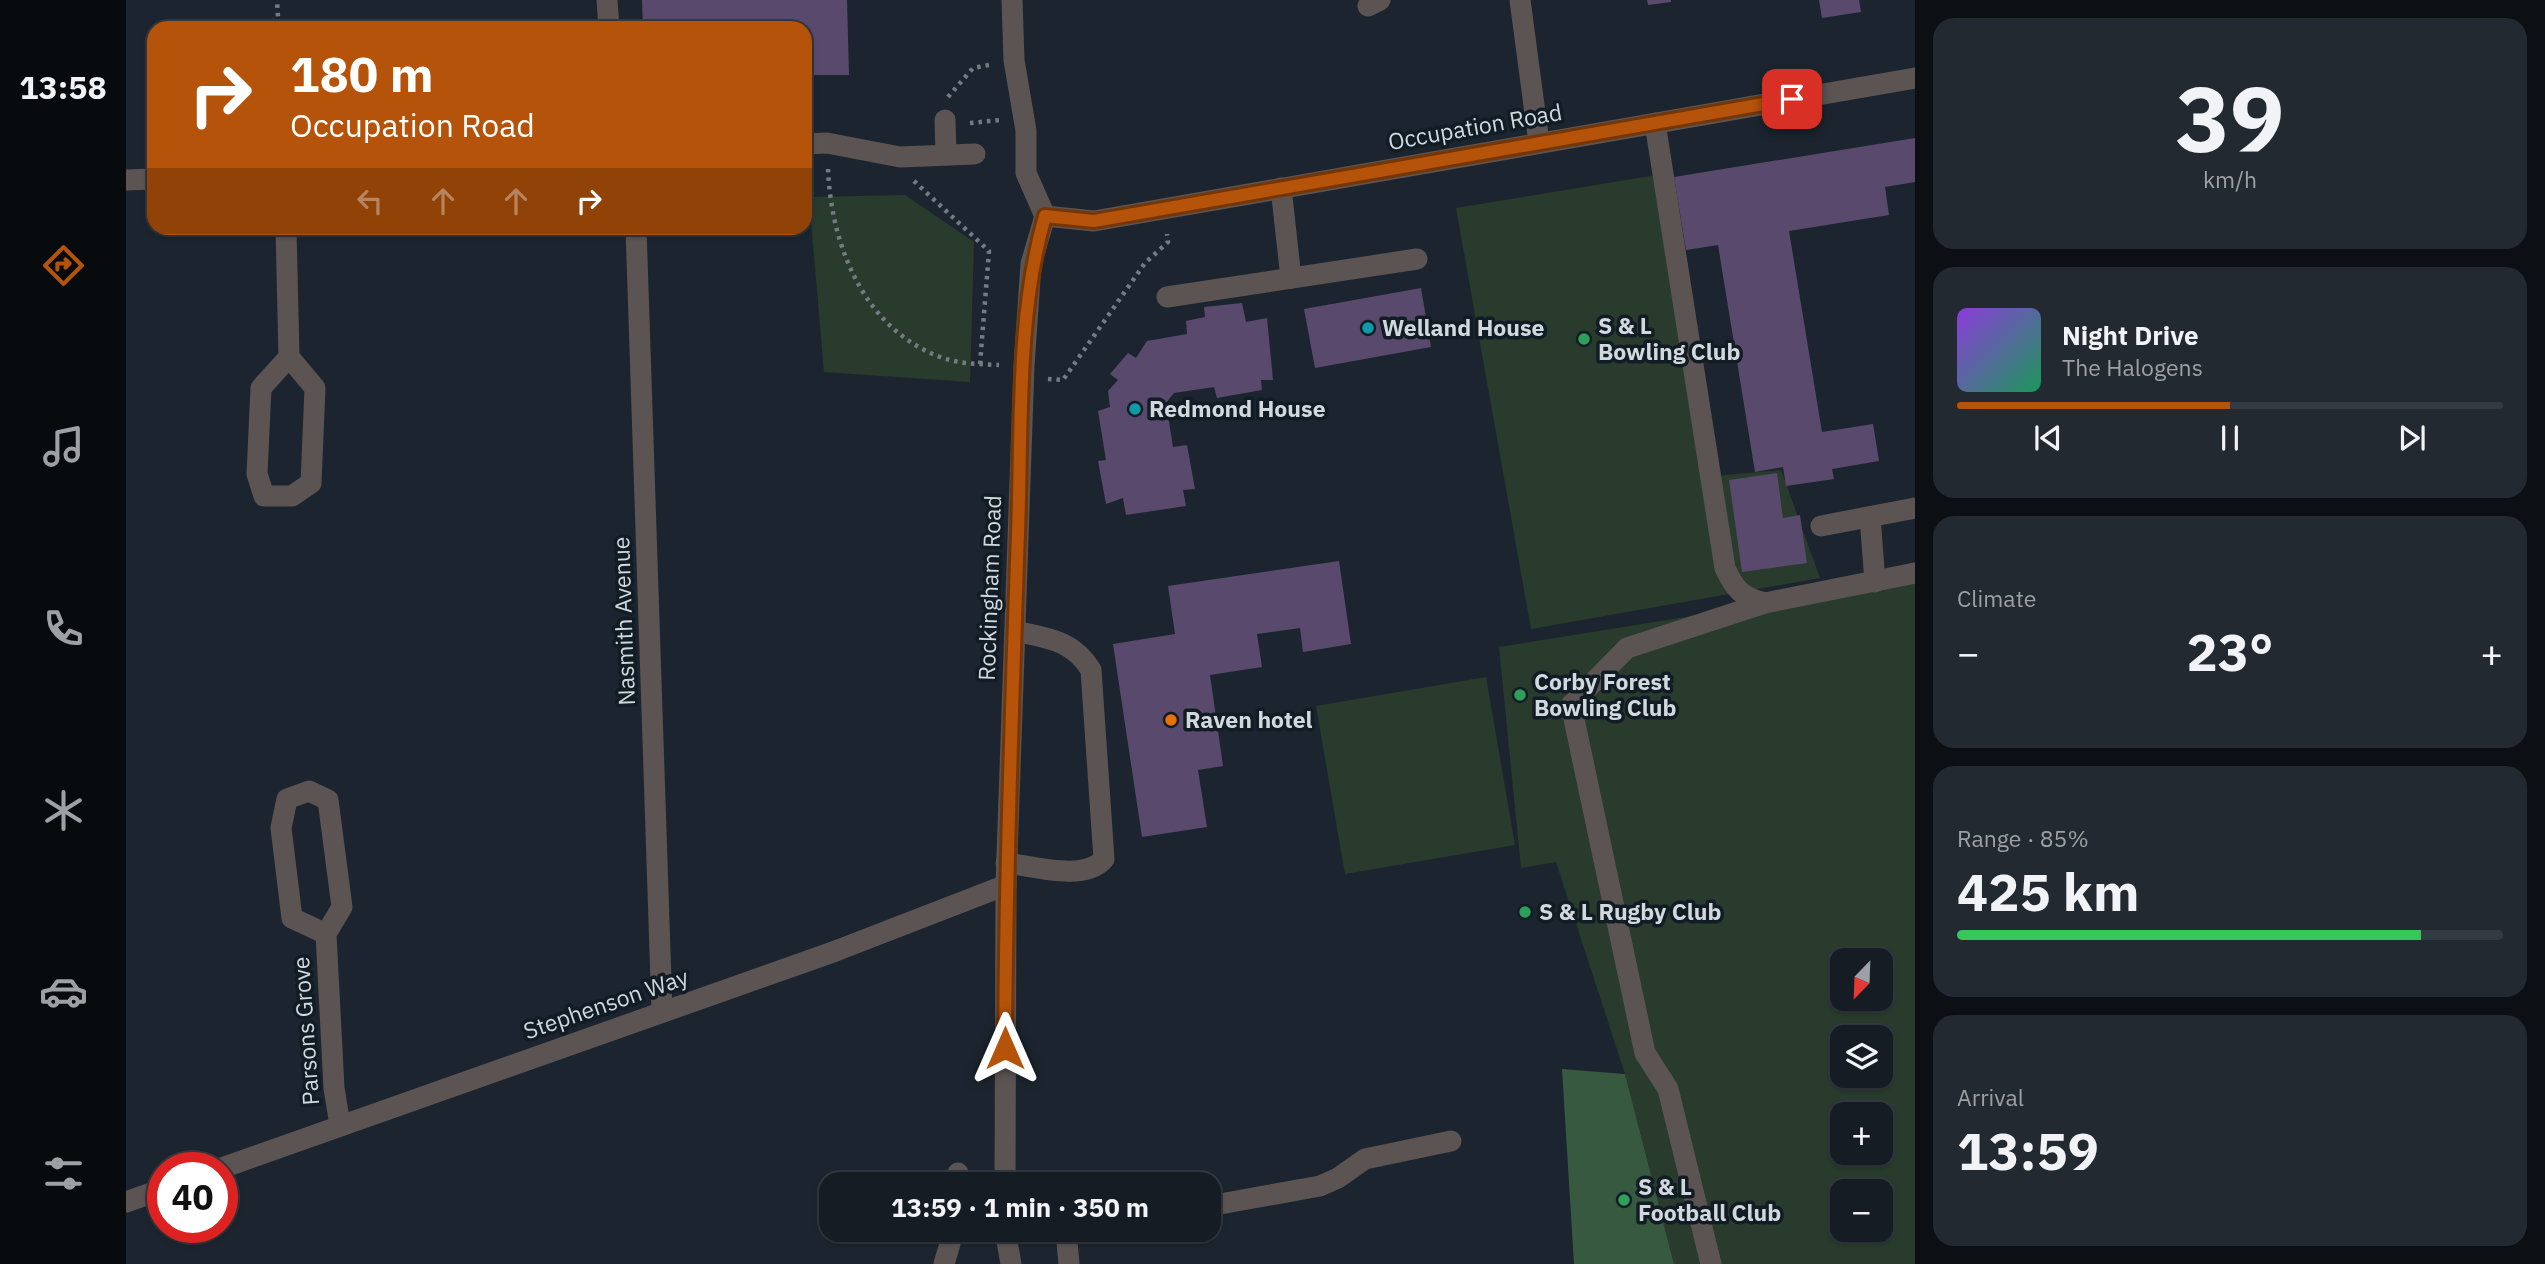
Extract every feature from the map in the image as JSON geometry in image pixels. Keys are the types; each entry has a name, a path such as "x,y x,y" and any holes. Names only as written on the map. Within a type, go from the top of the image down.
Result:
{"street":[{"path":"607,0 608,21"},
{"path":"1012,0 1014,60 1024,117 1026,173 1045,216"},
{"path":"1520,0 1539,143"},
{"name":"Occupation Road","path":"1045,216 1094,221 1915,78"},
{"path":"945,123 946,155"},
{"path":"1655,123 1725,568 1734,588 1745,597 1765,603"},
{"path":"812,144 827,143 900,157 975,154"},
{"path":"126,180 147,178"},
{"path":"1281,188 1292,278"},
{"name":"Rockingham Road","path":"1005,1172 1006,863 1024,372 1031,264 1045,216"},
{"path":"286,235 289,357 316,388 311,484 292,496 264,496 257,474 261,388 289,357"},
{"name":"Nasmith Avenue","path":"636,235 662,1012"},
{"path":"1167,297 1417,258"},
{"path":"1821,526 1915,509"},
{"path":"1870,517 1875,582"},
{"path":"1711,1264 1668,1089 1645,1054 1572,705 1627,648 1765,603 1915,573"},
{"path":"1006,863 1080,870 1096,867 1104,859 1091,670 1081,654 1064,642 1015,631"},
{"name":"Parsons Grove","path":"326,934 292,918 281,828 287,799 309,791 328,800 342,907 326,934 334,1088 340,1125"},
{"name":"Stephenson Way","path":"238,1162 833,953 1006,885"},
{"path":"1221,1204 1320,1185 1338,1178 1365,1159 1451,1141"},
{"path":"126,1202 147,1195"},
{"path":"944,1264 950,1242"},
{"path":"1007,1242 1011,1264"},
{"path":"1068,1242 1069,1264"}],"path":[{"path":"274,21 278,17 277,0"},
{"path":"945,123 1024,117"},
{"path":"827,143 828,184 837,236 863,293 885,320 910,340 939,357 980,365 1063,380 1145,263 1168,242 1163,208"},
{"path":"900,157 901,169 989,251 980,365"}],"green space":[{"name":"S & L Bowling Club","path":"1657,175 1715,476 1781,470 1820,578 1531,629 1456,208"},
{"path":"905,195 974,242 970,382 824,372 812,232 812,197"},
{"path":"1915,580 1915,1264 1674,1264 1625,1074 1556,862 1521,868 1499,647"},
{"path":"1486,677 1515,845 1345,874 1316,706"},
{"path":"1562,1069 1625,1074 1674,1264 1574,1264"}],"building":[{"path":"642,0 847,0 849,75 812,75 812,21 643,21"},
{"path":"1647,0 1671,0 1671,2 1648,5"},
{"path":"1819,0 1859,0 1861,12 1822,18"},
{"path":"1915,138 1915,182 1885,187 1889,215 1789,231 1822,432 1873,424 1879,461 1832,469 1834,479 1786,486 1783,467 1755,472 1718,245 1686,250 1674,177"},
{"name":"Welland House","path":"1421,288 1431,347 1315,368 1304,309"},
{"name":"Redmond House","path":"1242,303 1246,322 1267,318 1273,380 1261,380 1262,390 1217,398 1214,387 1174,393 1166,403 1173,447 1187,445 1195,489 1183,490 1186,506 1126,515 1123,498 1106,504 1098,461 1106,460 1098,411 1110,407 1108,391 1118,380 1110,374 1128,353 1136,358 1147,341 1187,334 1186,321 1205,317 1204,307"},
{"path":"1777,473 1783,518 1800,515 1807,563 1742,572 1729,480"},
{"name":"Raven hotel","path":"1339,561 1351,644 1303,652 1300,628 1257,634 1262,667 1210,675 1223,766 1198,770 1207,827 1142,837 1113,644 1175,634 1168,586"}],"place":[{"name":"Welland House","path":"1368,328"},
{"name":"S & L Bowling Club","path":"1584,339"},
{"name":"Redmond House","path":"1135,409"},
{"name":"Corby Forest Bowling Club","path":"1520,695"},
{"name":"Raven hotel","path":"1171,720"},
{"name":"S & L Rugby Club","path":"1525,912"},
{"name":"S & L Football Club","path":"1624,1200"}],"route":[{"path":"1005,1048 1006,885 1024,366 1031,264 1045,216 1094,221 1792,99"}]}
